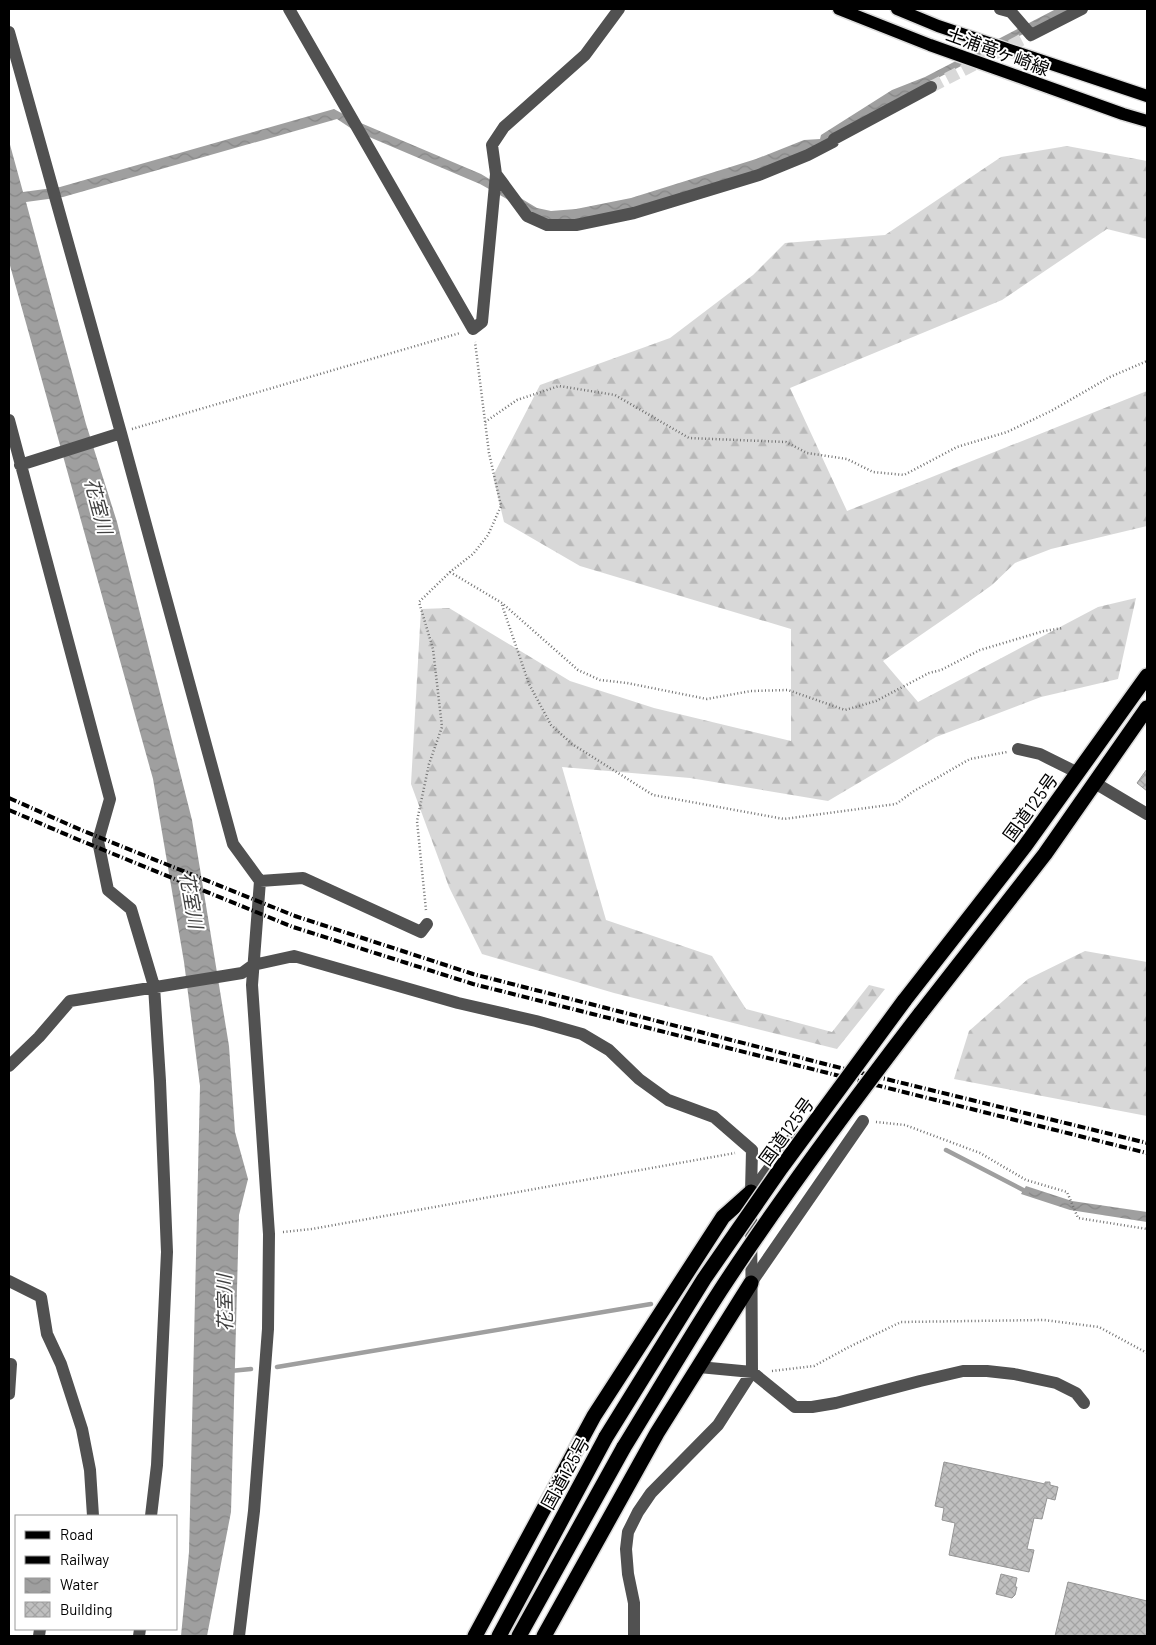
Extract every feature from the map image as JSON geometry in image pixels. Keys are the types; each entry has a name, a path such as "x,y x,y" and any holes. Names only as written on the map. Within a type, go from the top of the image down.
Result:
{"highway":[{"name":"国道125号","path":"499,1636 606,1437 704,1279 781,1168 904,1001 1025,846 1147,676"},
{"name":"国道125号","path":"519,1636 624,1447 720,1292 767,1222 854,1100 1044,854 1147,708"},
{"path":"475,1636 594,1416 723,1216 751,1192"},
{"path":"544,1636 656,1433 751,1283"}],"main road":[{"name":"土浦竜ヶ崎線","path":"839,9 930,45 1123,114 1147,120"},
{"name":"土浦竜ヶ崎線","path":"897,9 938,26 1147,96"}],"street":[{"path":"289,9 472,329 482,322 496,174 492,146 504,127 585,55 619,9"},
{"path":"1000,9 1011,12 1031,35 1082,9"},
{"path":"9,32 121,433 232,844 260,881 252,985 269,1234 268,1329 254,1511 239,1636"},
{"path":"496,174 527,216 547,225 576,225 634,213 759,175 808,156 833,142 834,139 931,87"},
{"path":"9,420 110,798 98,841 108,890 131,910 158,986 167,1252 157,1465 152,1515"},
{"path":"20,465 121,433"},
{"path":"1018,749 1040,754 1078,773"},
{"path":"1095,783 1147,814"},
{"path":"260,881 303,878 421,932 427,924"},
{"path":"9,1066 39,1037 70,1001 242,973 253,965 294,956 458,1003 536,1020 582,1034 609,1050 639,1079 668,1100 714,1117 752,1150 752,1372 718,1425 651,1493 638,1512 628,1532 626,1549 628,1574 634,1603 634,1636"},
{"path":"751,1283 863,1121"},
{"path":"751,1192 794,1136"},
{"path":"9,1281 41,1296 48,1334 61,1364 82,1429 90,1470 93,1515"},
{"path":"9,1364 9,1394"},
{"path":"699,1366 752,1372 795,1407 836,1402 962,1371 1014,1374 1056,1383 1076,1393 1084,1403"}],"path":[{"path":"121,433 472,329 480,376 489,453 501,506 488,535 473,554 450,572 419,602 433,649 442,727 429,764 417,821 427,924"},
{"path":"485,422 517,400 559,386 615,395 689,438 786,442 807,453 847,459 873,472 904,475 957,447 1007,432 1051,411 1110,377 1147,362"},
{"path":"450,572 502,604 578,670 600,680 627,683 706,699 751,691 788,690 845,710 876,701 929,673 941,670 980,650 1044,631 1063,628"},
{"path":"502,604 529,684 551,725 572,744 653,795 784,818 896,804 914,790 970,759 1018,749"},
{"path":"863,1121 904,1125 980,1154 1026,1180 1067,1192 1078,1218 1147,1229"},
{"path":"269,1234 312,1229 752,1150"},
{"path":"752,1372 814,1366 849,1346 901,1322 1044,1320 1099,1327 1147,1353"}],"green space":[{"path":"1067,146 1147,161 1147,239 1107,229 1002,300 790,388 847,511 1147,391 1147,526 1051,549 1015,563 992,585 883,661 918,702 1098,607 1136,598 1118,679 1041,697 936,737 828,801 690,778 562,767 606,920 712,956 746,1009 832,1032 869,985 885,989 837,1049 614,993 482,954 449,887 411,784 421,609 449,608 570,681 654,708 791,741 791,629 580,566 504,522 493,476 540,385 670,338 753,275 785,243 885,235 1001,157"},
{"path":"1085,951 1147,962 1147,1116 954,1079 969,1031 1028,979"}],"water":[{"name":"花室川","path":"1056,9 1072,9 897,99 829,141 758,170 633,208 576,220 549,221 480,184 355,131 337,119 63,197 26,202 86,424 117,522 192,820 229,1046 235,1132 248,1179 239,1215 231,1512 207,1636 181,1636 189,1552 200,1086 184,962 153,779 9,262 9,141 23,192 60,187 334,109 356,121 481,174 537,208 551,211 576,209 631,198 756,159 804,140 820,139 821,135 892,90 925,77"},
{"path":"1026,1186 1072,1201 1147,1212 1147,1222 1070,1210 1021,1194"}],"building":[{"path":"1147,769 1147,791 1137,783"},
{"path":"944,1462 1045,1484 1045,1482 1050,1482 1050,1485 1058,1487 1055,1500 1047,1498 1042,1519 1034,1518 1027,1549 1034,1550 1029,1572 949,1555 955,1523 942,1520 944,1508 935,1506"},
{"path":"1001,1574 1017,1578 1015,1595 1012,1598 996,1594"},
{"path":"1068,1582 1147,1601 1147,1636 1055,1636"}],"waterway":[{"path":"946,1150 1027,1192"},
{"path":"277,1367 651,1304"},
{"path":"230,1371 251,1369"}],"tunnel":[{"path":"931,87 1031,35"}],"railway":[{"path":"9,798 81,830 295,916 473,974 833,1066 1147,1143"},
{"path":"9,810 293,927 473,984 1147,1153"}]}
